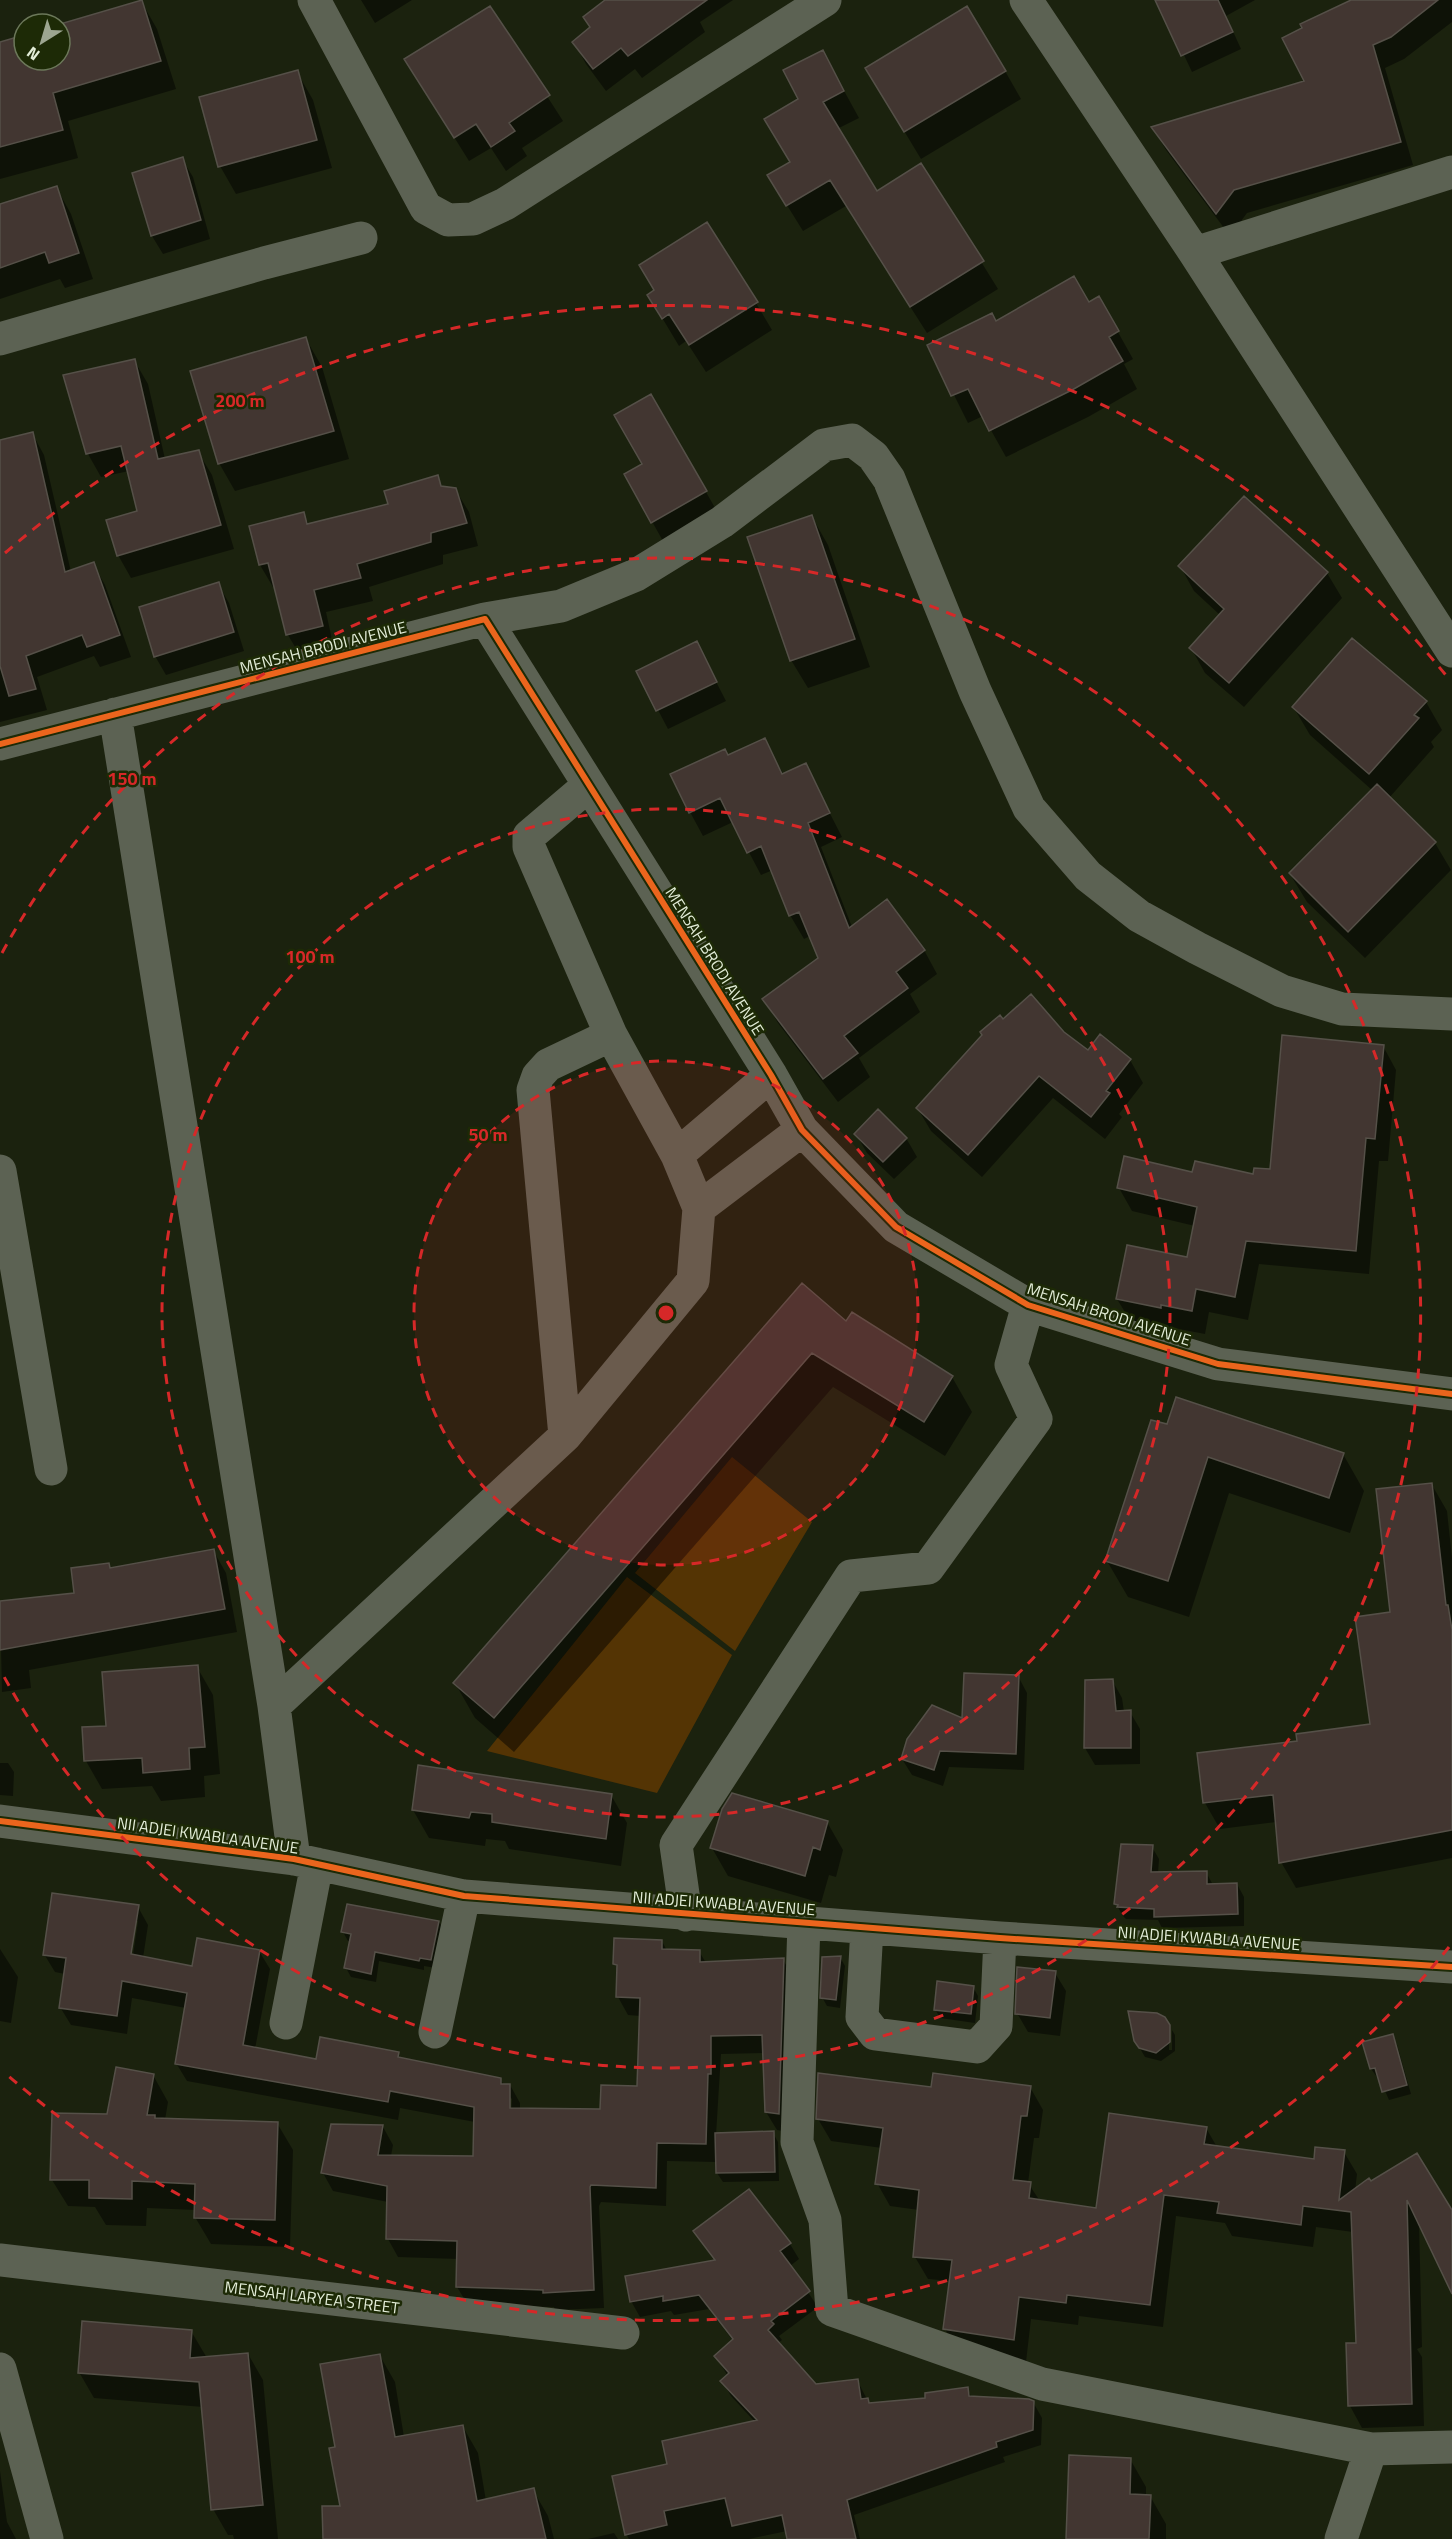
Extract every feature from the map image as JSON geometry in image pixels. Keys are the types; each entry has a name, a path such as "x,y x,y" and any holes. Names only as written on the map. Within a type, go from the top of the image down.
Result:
{"street":[{"path":"314,0 426,208 448,220 472,219 505,204 825,0"},
{"path":"1026,0 1195,253 1452,651"},
{"path":"1195,253 1452,172"},
{"path":"0,339 264,263 361,238"},
{"path":"485,619 561,606 636,575 722,522 824,445 852,440 873,456 889,479 975,691 1029,808 1088,876 1139,916 1282,990 1342,1009 1452,1014"},
{"name":"MENSAH BRODI AVENUE","path":"0,744 485,619 771,1075 802,1130 896,1227 1028,1305 1218,1364 1452,1394"},
{"path":"115,714 274,1706 306,1861 286,2023"},
{"path":"274,1706 565,1436 693,1281 699,1208 677,1155 611,1035 529,847 529,836 537,827 589,784"},
{"path":"565,1436 533,1090 538,1076 548,1065 611,1035"},
{"path":"677,1155 771,1075"},
{"path":"699,1208 802,1130"},
{"path":"0,1171 51,1469"},
{"path":"686,1915 676,1845 851,1576 928,1568 1036,1419 1011,1365 1028,1305"},
{"name":"NII ADJEI KWABLA AVENUE","path":"0,1821 306,1861 464,1896 1000,1938 1452,1967"},
{"path":"435,2032 464,1896"},
{"path":"804,1922 797,2142 825,2220 832,2310 1042,2384 1371,2449 1452,2447"},
{"path":"867,1928 862,2017 875,2034 977,2047 996,2026 1000,1938"},
{"name":"MENSAH LARYEA STREET","path":"0,2260 623,2333"},
{"path":"0,2369 47,2539"},
{"path":"1341,2539 1371,2449"}],"shaded area":[{"path":"732,1457 812,1522 735,1651 635,1573"},
{"path":"627,1577 732,1655 657,1793 487,1751"}],"building":[{"path":"142,0 161,61 53,93 63,130 0,147 0,42 12,38 12,72 72,72 72,20"},
{"path":"605,0 707,0 628,56 621,48 593,69 572,42 590,27 583,17"},
{"path":"1155,0 1218,0 1233,32 1181,56"},
{"path":"1351,0 1438,0 1391,37 1373,45 1401,142 1234,190 1216,214 1151,127 1304,81 1282,38 1302,28 1300,24"},
{"path":"490,6 550,95 509,123 515,131 491,147 476,124 454,138 404,59"},
{"path":"967,6 1006,71 904,132 865,68"},
{"path":"823,50 844,91 823,102 877,191 921,163 984,261 910,307 830,180 786,206 767,175 790,162 764,119 798,99 783,70"},
{"path":"298,70 317,140 218,167 199,97"},
{"path":"183,157 201,220 151,236 132,173"},
{"path":"57,186 79,253 49,263 45,252 0,268 0,204"},
{"path":"707,222 758,302 689,345 669,314 662,319 647,295 654,290 639,265"},
{"path":"1074,276 1089,302 1099,296 1119,331 1109,337 1123,361 1072,390 989,431 968,389 951,396 927,345 992,313 996,321"},
{"path":"306,337 334,431 218,464 190,371"},
{"path":"135,359 158,459 199,450 221,525 117,556 106,520 137,511 121,446 86,454 63,375"},
{"path":"651,394 707,491 651,523 624,474 642,464 614,415"},
{"path":"33,432 65,572 94,562 120,635 87,647 82,635 26,656 36,689 9,696 0,666 0,440"},
{"path":"438,475 441,486 456,488 467,523 431,533 431,542 357,564 361,578 314,590 323,626 286,635 268,563 259,565 249,526 304,512 307,524 388,504 384,491"},
{"path":"1244,496 1328,572 1229,683 1189,648 1224,609 1178,566"},
{"path":"812,515 855,639 790,661 747,537"},
{"path":"219,582 234,632 154,657 139,607"},
{"path":"1352,638 1427,701 1414,715 1419,718 1369,774 1292,707"},
{"path":"697,641 717,682 656,711 636,671"},
{"path":"765,738 782,774 806,763 830,813 808,823 849,928 887,899 925,950 896,972 908,988 844,1036 858,1053 823,1079 762,999 818,958 799,912 789,916 761,846 747,853 720,798 689,813 670,774 725,749 728,755"},
{"path":"1377,784 1436,842 1348,932 1289,873"},
{"path":"1031,994 1064,1032 1088,1050 1100,1034 1131,1059 1106,1091 1110,1093 1091,1117 1039,1076 968,1155 916,1108 982,1035 980,1032 1000,1015 1003,1019"},
{"path":"1282,1035 1384,1045 1375,1139 1366,1138 1356,1251 1246,1241 1235,1297 1196,1289 1192,1311 1161,1305 1161,1308 1116,1299 1127,1245 1187,1257 1197,1207 1117,1188 1124,1156 1192,1172 1195,1161 1253,1174 1254,1168 1270,1169"},
{"path":"878,1109 907,1138 883,1162 854,1134"},
{"path":"802,1283 846,1321 852,1312 953,1376 924,1422 812,1353 494,1718 453,1683"},
{"path":"1176,1397 1344,1453 1329,1498 1208,1457 1168,1581 1105,1561 1151,1420 1167,1424"},
{"path":"1432,1483 1446,1605 1448,1605 1452,1630 1452,1830 1279,1863 1273,1795 1203,1803 1197,1753 1297,1741 1296,1734 1370,1724 1355,1617 1390,1612 1376,1489"},
{"path":"214,1549 225,1609 0,1650 0,1601 74,1593 71,1568 109,1563 110,1568"},
{"path":"198,1665 205,1747 189,1748 190,1769 143,1773 142,1758 84,1761 82,1727 106,1726 102,1672"},
{"path":"964,1673 1019,1675 1016,1754 940,1751 934,1770 901,1759 907,1739 932,1705 962,1718"},
{"path":"1113,1679 1116,1711 1131,1710 1131,1748 1084,1748 1085,1680"},
{"path":"418,1765 612,1794 606,1839 492,1822 492,1814 471,1812 469,1818 412,1810"},
{"path":"732,1793 828,1821 820,1850 813,1847 805,1876 710,1848 722,1809"},
{"path":"1121,1844 1153,1845 1151,1872 1207,1871 1207,1884 1237,1883 1238,1914 1154,1917 1154,1909 1117,1907 1118,1905 1114,1904"},
{"path":"52,1893 139,1905 131,1954 192,1966 197,1938 260,1950 243,2045 316,2059 320,2037 399,2052 398,2057 501,2078 501,2084 510,2084 510,2108 600,2109 601,2085 637,2086 640,1998 616,1997 617,1965 613,1964 614,1938 662,1940 662,1949 700,1950 700,1962 784,1958 779,2114 765,2112 762,2035 711,2036 706,2144 657,2143 656,2188 591,2185 590,2187 594,2290 543,2293 543,2290 456,2287 457,2241 386,2239 387,2186 321,2173 331,2124 383,2125 378,2155 473,2156 474,2107 390,2091 388,2102 175,2064 187,1993 122,1981 117,2016 59,2008 66,1958 43,1955"},
{"path":"347,1904 439,1921 431,1960 420,1958 419,1961 375,1952 371,1974 344,1968 351,1934 341,1932"},
{"path":"841,1956 836,2000 820,1998 822,1957"},
{"path":"1017,1967 1056,1971 1050,2018 1015,2014"},
{"path":"937,1981 974,1986 971,2014 934,2010"},
{"path":"1128,2011 1157,2013 1165,2017 1170,2025 1170,2042 1156,2053 1139,2048 1134,2041"},
{"path":"1393,2034 1407,2085 1382,2092 1375,2068 1370,2069 1362,2042"},
{"path":"116,2067 154,2074 147,2115 155,2115 155,2118 278,2122 275,2220 194,2218 195,2184 132,2181 132,2199 89,2198 89,2180 50,2180 52,2113 107,2114"},
{"path":"818,2073 931,2087 933,2073 1031,2086 1027,2116 1021,2116 1013,2180 1031,2182 1029,2198 1096,2208 1109,2113 1207,2127 1204,2144 1314,2159 1315,2147 1345,2150 1339,2200 1369,2178 1371,2181 1417,2153 1452,2210 1452,2294 1407,2200 1412,2404 1348,2406 1346,2343 1356,2343 1351,2212 1303,2206 1301,2225 1217,2213 1219,2202 1164,2195 1150,2305 1067,2295 1066,2303 1019,2297 1014,2340 943,2329 952,2260 913,2257 919,2190 875,2184 883,2128 816,2119"},
{"path":"774,2131 775,2172 716,2173 715,2133"},
{"path":"749,2189 791,2243 780,2251 810,2291 771,2321 774,2324 768,2330 816,2384 858,2379 861,2399 868,2398 869,2403 925,2398 925,2393 968,2387 969,2396 1029,2399 1034,2401 1033,2430 996,2442 997,2447 847,2500 856,2539 787,2539 782,2515 732,2526 725,2498 664,2511 667,2525 625,2535 612,2476 667,2464 662,2441 757,2420 720,2381 729,2373 714,2356 733,2339 699,2295 663,2301 663,2296 630,2302 625,2276 715,2260 693,2231"},
{"path":"82,2321 192,2330 190,2358 248,2353 263,2505 211,2510 199,2382 78,2373"},
{"path":"380,2354 395,2437 463,2425 477,2501 534,2488 546,2539 323,2539 322,2506 340,2506 329,2448 335,2447 320,2364"},
{"path":"1069,2455 1131,2458 1130,2494 1151,2495 1149,2539 1066,2539"}],"cycle path":[{"path":"0,744 485,619 771,1075 802,1130 896,1227 1028,1305 1218,1364 1452,1394"},
{"path":"0,1821 294,1859 464,1896 1000,1938 1452,1967"}]}
